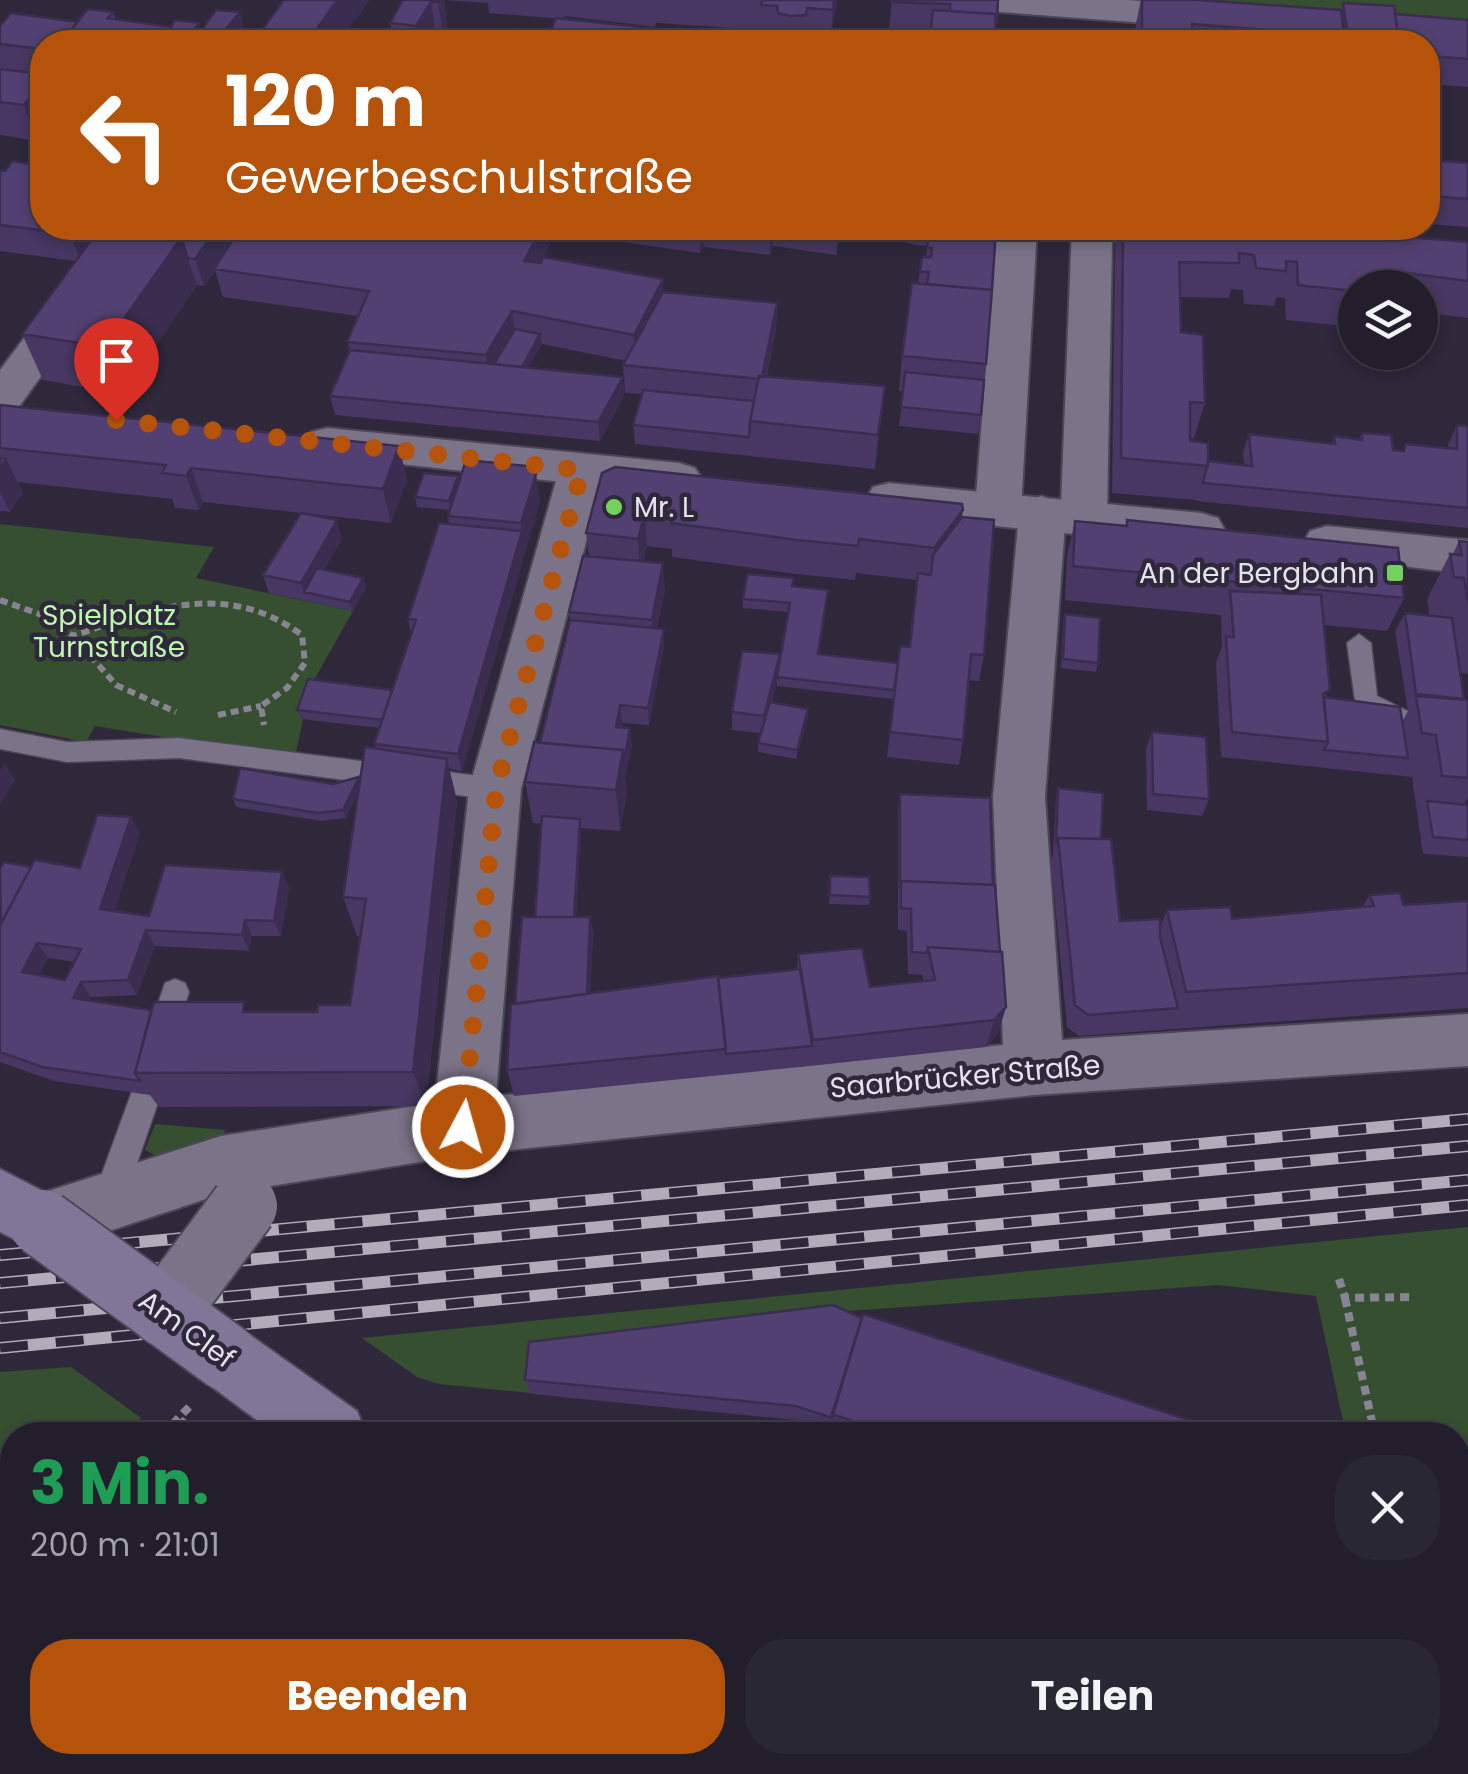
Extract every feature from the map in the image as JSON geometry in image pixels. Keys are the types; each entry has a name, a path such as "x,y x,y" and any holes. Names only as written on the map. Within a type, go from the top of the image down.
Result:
{"main road":[{"name":"Am Clef","path":"21,1210 315,1422"}],"street":[{"path":"987,0 1034,4 1098,26 1254,20"},
{"path":"1032,30 1034,4"},
{"path":"13,407 119,240"},
{"path":"1018,240 1041,513"},
{"path":"1034,1068 1019,797 1041,513 1090,240"},
{"path":"291,439 721,483"},
{"path":"463,1127 496,789 582,470"},
{"path":"840,494 1468,557"},
{"name":"Saarbrücker Straße","path":"21,1210 108,1201 221,1164 463,1127 1034,1068 1468,1040"},
{"path":"164,1313 244,1206 281,1174 336,1147"}],"lane":[{"path":"1359,643 1365,701 1419,728 1468,736"},
{"path":"0,739 67,752 179,748 496,789"},
{"path":"166,1024 174,992"},
{"path":"108,1201 146,1094"}],"path":[{"path":"0,600 42,615 73,636 99,675 134,698 194,713"},
{"path":"73,636 153,610 223,603 268,611 302,636 305,663 287,688 260,706 210,714"},
{"path":"260,706 265,723"},
{"path":"1340,1279 1373,1422"},
{"path":"1345,1298 1410,1297"}],"green space":[{"path":"1143,0 1468,0 1468,25"},
{"name":"Spielplatz Turnstraße","path":"0,524 214,547 196,578 353,611 310,687 296,752 262,753 95,726 86,742 0,725"},
{"path":"155,1124 225,1130 223,1144 170,1163 145,1150"},
{"path":"1468,1227 1468,1422 1343,1422 1316,1296 1218,1285 834,1312 531,1393 439,1384 417,1377 362,1338"},
{"path":"71,1367 141,1418 139,1422 0,1422 0,1372"}],"building":[{"path":"284,0 337,0 316,30 262,30"},
{"path":"403,0 439,0 431,2 416,26 390,23"},
{"path":"762,0 834,0 833,10 807,8 806,15 790,16 778,13 777,6 761,5"},
{"path":"892,0 998,0 997,22 995,14 950,11 950,4"},
{"path":"1142,0 1341,10 1344,30 1192,24 1193,30 1142,30"},
{"path":"1343,3 1394,6 1397,30 1347,30"},
{"path":"88,9 113,12 108,18 171,27 175,20 199,23 194,30 71,30"},
{"path":"216,10 240,12 225,30 202,30"},
{"path":"933,10 995,14 996,30 930,30"},
{"path":"11,13 78,22 71,30 30,30 30,48 0,44 0,26"},
{"path":"1395,14 1468,20 1468,59 1440,57 1440,30 1397,30"},
{"path":"556,18 669,30 551,30"},
{"path":"0,69 30,73 30,98 24,105 0,102"},
{"path":"13,161 30,164 30,229 0,225 0,170 5,171"},
{"path":"1440,161 1468,163 1468,199 1440,197"},
{"path":"91,240 180,240 104,347 22,334"},
{"path":"182,240 208,240 195,259 188,258"},
{"path":"232,240 535,240 524,261 541,263 543,257 663,279 634,335 512,311 486,355 347,342 369,291 214,269"},
{"path":"928,240 995,240 992,290 927,284 929,272 920,272 922,257 931,257 932,248 927,248"},
{"path":"1123,240 1468,242 1468,281 1438,277 1438,270 1338,270 1338,289 1298,285 1297,262 1286,261 1286,271 1256,268 1254,255 1239,253 1239,263 1179,262 1181,332 1203,335 1205,403 1190,402 1190,441 1208,443 1208,466 1121,458"},
{"path":"912,283 992,290 986,364 902,356"},
{"path":"663,292 777,303 762,377 623,365"},
{"path":"515,329 540,334 522,367 494,364"},
{"path":"350,350 623,377 598,422 330,396"},
{"path":"905,372 984,380 981,415 901,407"},
{"path":"759,376 885,386 878,435 750,421"},
{"path":"643,390 754,401 749,437 633,425"},
{"path":"0,405 399,446 383,489 191,468 186,476 162,473 166,465 0,448"},
{"path":"1457,425 1468,426 1468,508 1203,483 1208,461 1252,466 1249,434 1335,444 1334,436 1362,440 1362,433 1391,435 1393,450 1404,451 1406,444 1457,449"},
{"path":"466,460 527,466 536,474 521,523 448,516"},
{"path":"615,467 962,504 963,510 934,548 859,539 858,546 797,540 671,523 673,515 645,512 638,539 586,533 602,473"},
{"path":"424,473 458,476 449,501 415,497"},
{"path":"301,513 337,520 301,583 263,575"},
{"path":"962,517 994,520 984,655 971,654 963,740 890,732 900,646 910,647 918,573 931,575 933,555"},
{"path":"1127,520 1398,548 1404,598 1073,566 1075,521 1127,526"},
{"path":"439,523 522,531 458,754 374,744 416,620 408,619"},
{"path":"1459,541 1468,542 1468,603 1464,578 1454,577 1450,554 1462,555"},
{"path":"583,556 663,563 652,620 569,612"},
{"path":"317,568 363,578 350,602 304,592"},
{"path":"747,574 794,578 792,586 828,590 818,654 898,663 894,690 777,677 790,603 743,599"},
{"path":"1230,591 1321,595 1330,690 1323,694 1328,742 1232,732 1226,637 1234,637"},
{"path":"1405,613 1452,618 1464,699 1416,694"},
{"path":"1065,614 1100,618 1098,663 1063,659"},
{"path":"570,620 664,629 648,708 620,705 616,727 630,728 624,761 623,750 540,743"},
{"path":"742,651 780,654 764,716 732,712"},
{"path":"308,679 392,690 382,720 297,710"},
{"path":"1416,696 1468,700 1468,778 1442,776 1436,735 1422,733"},
{"path":"1324,697 1400,707 1408,758 1324,750 1328,742"},
{"path":"770,702 808,709 797,750 758,743"},
{"path":"1152,732 1206,737 1209,799 1153,794"},
{"path":"534,742 623,750 616,790 525,782"},
{"path":"365,747 447,759 413,1072 135,1073 154,1002 244,1002 243,1012 317,1012 318,1005 350,1005 366,899 343,897"},
{"path":"240,768 333,784 359,777 343,810 318,813 233,799"},
{"path":"1058,788 1103,793 1101,839 1058,838 1056,845"},
{"path":"900,794 990,798 993,885 901,881 900,888"},
{"path":"1427,801 1468,805 1468,840 1433,837"},
{"path":"97,815 131,817 100,909 149,916 165,865 282,872 274,921 245,920 242,935 146,930 128,980 81,982 73,998 151,1010 135,1073 140,1081 42,1067 0,1052 0,925 35,860 80,868","holes":["37,943 81,949 65,980 22,972"]},
{"path":"542,816 580,819 574,917 535,917"},
{"path":"1058,838 1111,839 1120,921 1160,919 1160,937 1178,1008 1088,1015 1075,1005"},
{"path":"4,862 31,867 1,924 0,869"},
{"path":"830,876 869,877 870,897 830,895"},
{"path":"901,881 995,885 1000,952 928,947 927,953 912,952 911,909 901,908"},
{"path":"1400,893 1403,905 1468,901 1468,973 1186,992 1167,910 1230,907 1232,919 1374,906 1370,895"},
{"path":"522,917 590,917 587,994 515,1004"},
{"path":"928,947 1002,952 1006,1007 994,1020 813,1040 798,954 862,948 870,987 935,980"},
{"path":"800,969 812,1046 726,1054 718,978"},
{"path":"718,976 726,1049 507,1070 511,1004"},
{"path":"833,1305 862,1318 832,1418 796,1406 525,1380 529,1342"},
{"path":"863,1314 1195,1422 855,1422 832,1414"}],"railway":[{"path":"0,1255 1468,1119"},
{"path":"0,1283 1468,1146"},
{"path":"0,1318 1468,1180"},
{"path":"0,1348 1468,1205"}],"place":[{"name":"Mr. L","path":"614,507"},
{"name":"An der Bergbahn","path":"1395,573"}],"route":[{"path":"116,420 582,470 496,789 463,1127"}]}
